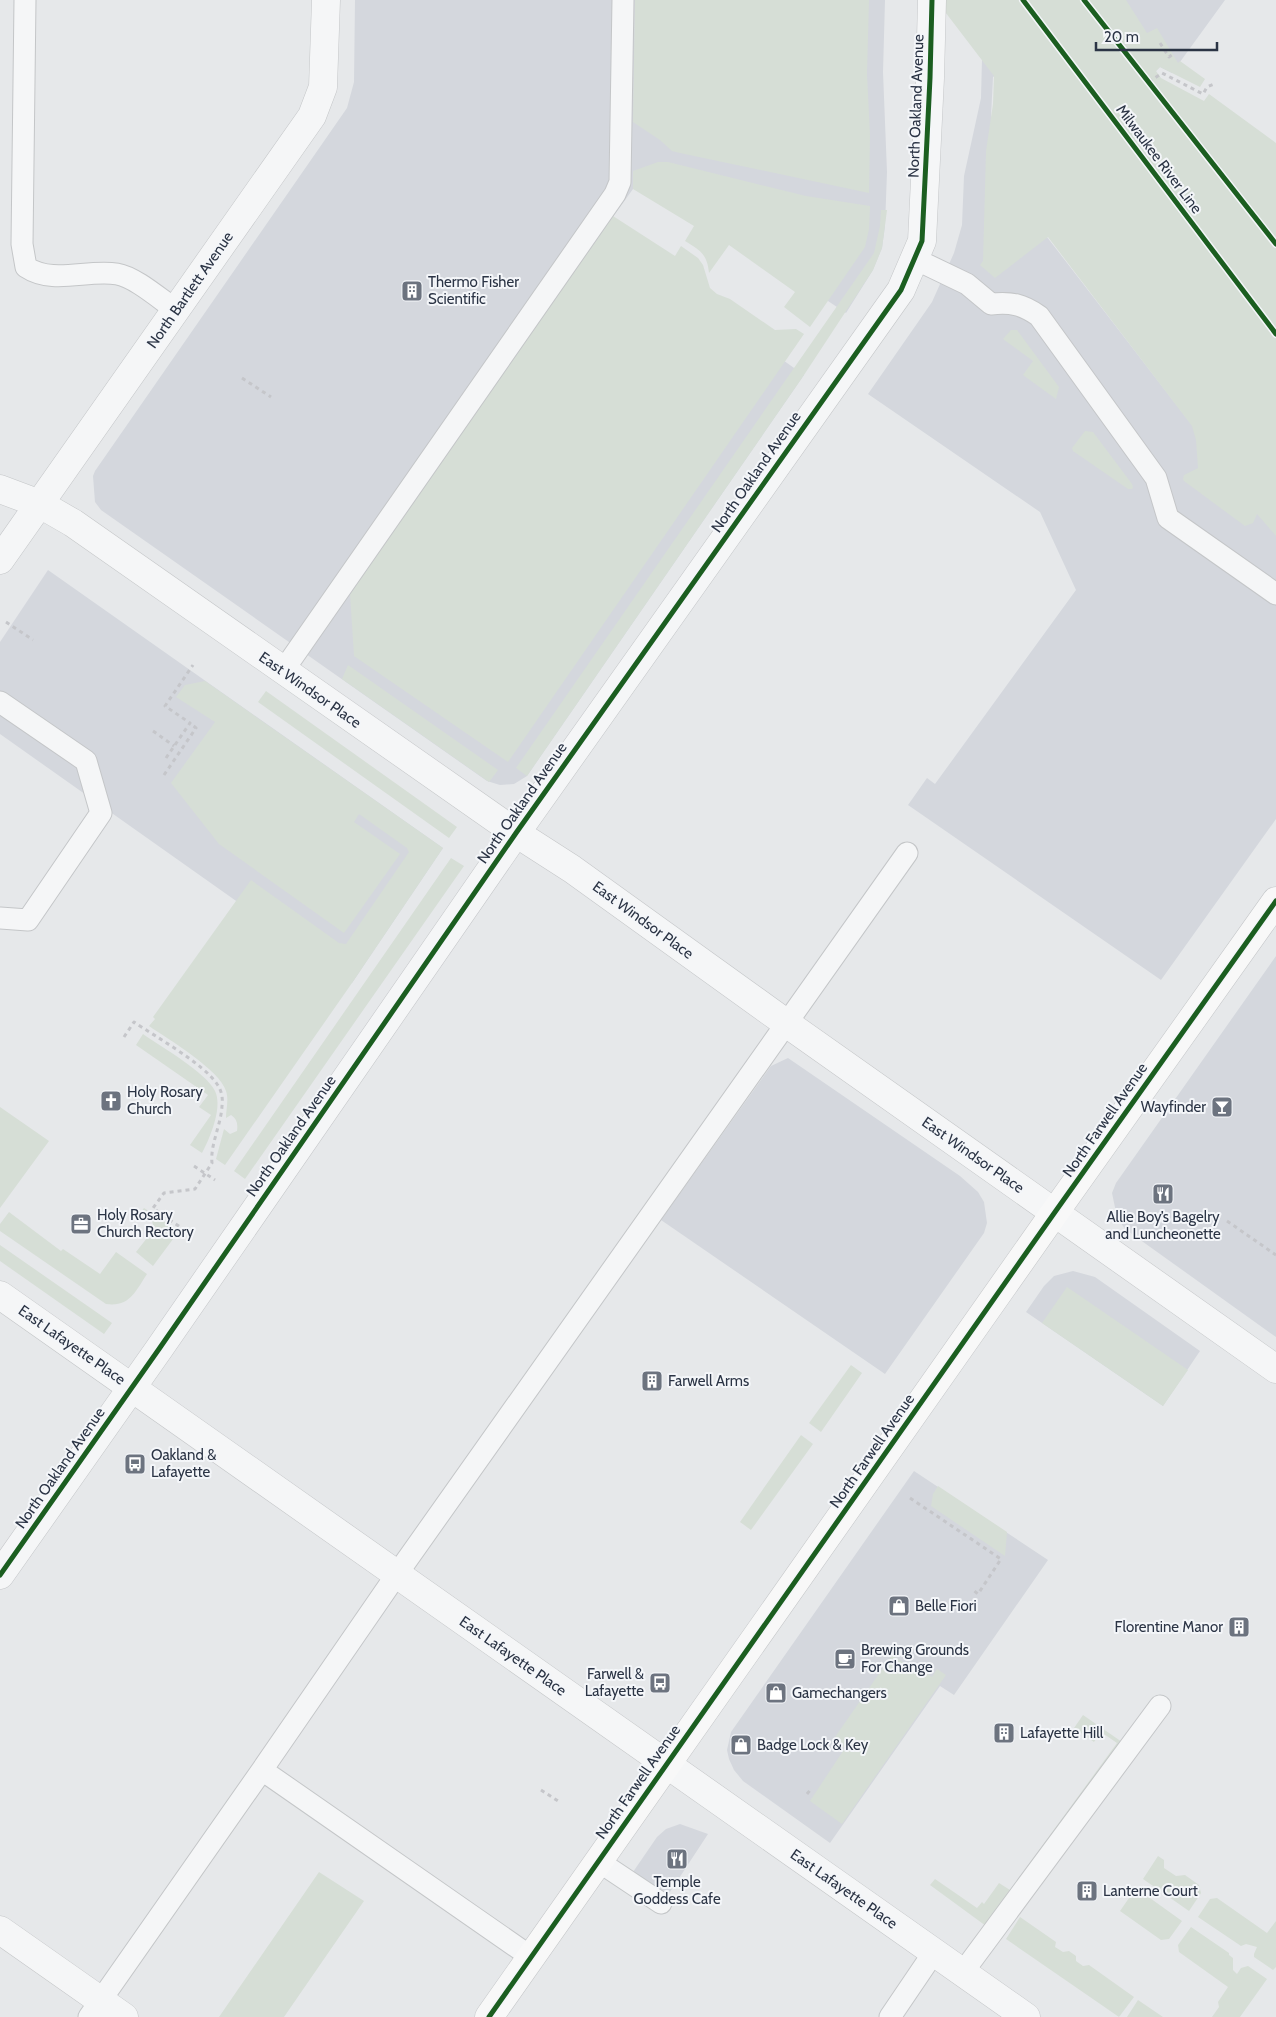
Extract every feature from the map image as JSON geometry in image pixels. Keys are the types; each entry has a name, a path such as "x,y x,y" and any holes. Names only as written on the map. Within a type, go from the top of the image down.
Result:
{"main road":[{"name":"North Farwell Avenue","path":"490,2017 666,1764 1276,901"}],"street":[{"name":"North Bartlett Avenue","path":"0,560 312,116 323,87 326,0"},
{"name":"North Oakland Avenue","path":"0,1575 132,1388 516,833 901,290 922,241 932,0"},
{"name":"East Windsor Place","path":"0,490 40,504 73,523 516,833 580,875 1276,1369"},
{"name":"East Lafayette Place","path":"0,1295 1026,2017"},
{"path":"0,1930 95,2008 124,2017"}],"lane":[{"path":"25,0 22,244 26,267 35,273 51,276 116,274 129,278 176,310"},
{"path":"283,670 615,194 620,182 623,0"},
{"path":"915,259 967,284 991,304 1006,302 1026,306 1039,316 1156,478 1168,518 1276,594"},
{"path":"0,702 86,761 101,813 28,920 0,918"},
{"path":"95,2008 397,1574 907,853"},
{"path":"963,1972 1160,1706"},
{"path":"262,1770 531,1957"},
{"path":"598,1861 661,1903"},
{"path":"890,2017 934,1952"}],"path":[{"path":"1160,43 1169,57 1173,54"},
{"path":"1149,82 1162,73 1203,94 1207,87 1214,84"},
{"path":"1143,74 1153,87"},
{"path":"242,378 271,397"},
{"path":"6,622 33,640"},
{"path":"164,774 196,728 164,706 193,664"},
{"path":"166,758 190,723"},
{"path":"153,731 174,746"},
{"path":"124,1037 134,1022 199,1066 217,1083 221,1091 222,1114 211,1155 212,1163 194,1189 164,1193 153,1208 180,1227"},
{"path":"194,1166 215,1180"},
{"path":"1227,1221 1276,1255"},
{"path":"910,1498 1001,1559 978,1594 972,1590"},
{"path":"807,1794 811,1789"},
{"path":"541,1790 558,1802"}],"shaded area":[{"path":"355,0 885,0 883,72 887,172 885,226 882,248 873,270 846,313 633,171 633,189 602,232 804,375 527,776 514,784 500,785 487,781 101,510 95,502 93,476 95,471 347,108 354,82"},
{"path":"635,0 869,0 867,74 870,135 869,193 672,151 660,140 633,122"},
{"path":"936,0 1126,0 1147,33 1157,28 1178,63 1180,61 1205,79 1200,87 1160,67 1156,71 1161,78 1204,101 1209,94 1276,143 1276,536 1257,514 1253,523 1245,526 1184,481 1184,475 1198,468 1196,440 1192,426 1048,237 995,278 980,265 983,261 986,151 993,104 994,76"},
{"path":"1100,0 1225,0 1172,73 1160,67 1156,71"},
{"path":"982,59 995,76 993,77 991,116 1047,237 1276,534 1276,819 1161,980 908,805 927,778 935,784 1076,590 1040,512 868,394 932,302 954,253 962,225 964,176 981,98"},
{"path":"658,162 668,162 806,196 870,206 869,229 865,247 810,327 784,307 795,292 729,245 709,273 705,257 685,241 694,226 633,189 633,171"},
{"path":"881,210 887,210 882,248 873,270 804,375 527,776 516,768 874,253 880,226"},
{"path":"613,216 675,256 681,246 698,258 703,265 710,288 717,294 730,299 775,330 796,329 804,334 508,762 354,656 350,594"},
{"path":"1011,330 1017,330 1059,387 1056,399 1023,375 1033,361 1003,339"},
{"path":"1085,431 1093,432 1132,484 1132,489 1128,489 1073,451 1072,448"},
{"path":"48,570 443,848 352,983 0,734 0,642"},
{"path":"348,665 498,770 489,782 342,679"},
{"path":"205,681 443,848 352,983 225,1165 216,1159 224,1129 230,1134 237,1131 236,1120 231,1115 226,1118 226,1091 222,1083 204,1065 149,1026 155,1019 153,1017 251,880 339,943 346,944 409,852 407,848 359,814 354,822 400,854 344,933 219,844 171,783 215,722 176,697 185,685"},
{"path":"266,691 457,827 449,838 258,702"},
{"path":"451,858 464,866 245,1179 234,1171"},
{"path":"1276,956 1276,1337 1125,1229 1117,1217 1112,1193 1116,1183"},
{"path":"143,1034 193,1068 203,1076 215,1091 217,1114 209,1139 202,1153 190,1145 211,1115 199,1107 208,1095 136,1045"},
{"path":"788,1058 960,1176 978,1192 984,1202 987,1223 984,1233 885,1374 661,1220 771,1066"},
{"path":"0,1107 49,1141 0,1208"},
{"path":"144,1208 179,1231 153,1266 136,1252 154,1229 152,1221 139,1215"},
{"path":"9,1212 61,1251 63,1249 100,1274 116,1252 147,1274 135,1292 126,1301 106,1304 0,1231 0,1224"},
{"path":"0,1245 112,1323 104,1334 0,1261"},
{"path":"1073,1271 1095,1277 1200,1351 1163,1406 1026,1312 1044,1286 1054,1276"},
{"path":"1067,1287 1188,1370 1163,1406 1042,1323"},
{"path":"851,1365 862,1373 821,1432 809,1423"},
{"path":"801,1435 813,1444 751,1530 740,1522"},
{"path":"914,1471 1048,1560 954,1695 940,1686 830,1843 743,1781 734,1770 729,1759 727,1750 731,1732"},
{"path":"938,1486 1007,1532 1005,1556 931,1506 933,1494"},
{"path":"892,1655 919,1673 922,1670 932,1677 937,1669 946,1675 842,1824 810,1801 845,1748 833,1740"},
{"path":"1083,1715 1122,1742 986,1926 930,1885 935,1879 977,1908 982,1902 984,1904 999,1883 1010,1890 1117,1743 1101,1732 1094,1742 1074,1728"},
{"path":"680,1824 708,1834 668,1895 633,1872 657,1837 666,1829"},
{"path":"1158,1856 1164,1860 1164,1868 1176,1876 1185,1875 1199,1885 1201,1893 1189,1911 1143,1879"},
{"path":"319,1872 364,1901 284,2017 219,2017"},
{"path":"1136,1888 1182,1921 1169,1939 1161,1940 1120,1911"},
{"path":"1217,1898 1267,1933 1276,1921 1276,1967 1273,1970 1254,1957 1257,1947 1246,1944 1241,1946 1198,1917 1210,1899"},
{"path":"1020,1917 1056,1942 1055,1947 1063,1952 1069,1951 1076,1956 1076,1961 1083,1966 1089,1965 1134,1997 1119,2017 1006,1939"},
{"path":"1191,1927 1229,1953 1233,1958 1233,1970 1237,1974 1241,1968 1248,1966 1267,1979 1240,2017 1212,2017 1219,2007 1218,2002 1228,1987 1179,1952 1178,1945"},
{"path":"1138,2000 1163,2017 1127,2017"}],"cycle path":[{"path":"0,1575 159,1349 516,833 901,290 922,241 932,0"},
{"name":"Milwaukee River Line","path":"1023,0 1276,334"},
{"path":"1084,0 1276,244"},
{"path":"489,2017 1276,901"}],"place":[{"name":"Thermo Fisher Scientific","path":"412,291"},
{"name":"Holy Rosary Church","path":"111,1101"},
{"name":"Wayfinder","path":"1222,1107"},
{"name":"Allie Boy’s Bagelry and Luncheonette","path":"1163,1194"},
{"name":"Holy Rosary Church Rectory","path":"81,1224"},
{"name":"Farwell Arms","path":"652,1381"},
{"name":"Oakland & Lafayette","path":"135,1464"},
{"name":"Belle Fiori","path":"899,1606"},
{"name":"Florentine Manor","path":"1239,1627"},
{"name":"Brewing Grounds For Change","path":"845,1659"},
{"name":"Farwell & Lafayette","path":"660,1683"},
{"name":"Gamechangers","path":"776,1693"},
{"name":"Lafayette Hill","path":"1004,1733"},
{"name":"Badge Lock & Key","path":"741,1745"},
{"name":"Temple Goddess Cafe","path":"677,1859"},
{"name":"Lanterne Court","path":"1087,1891"}]}
